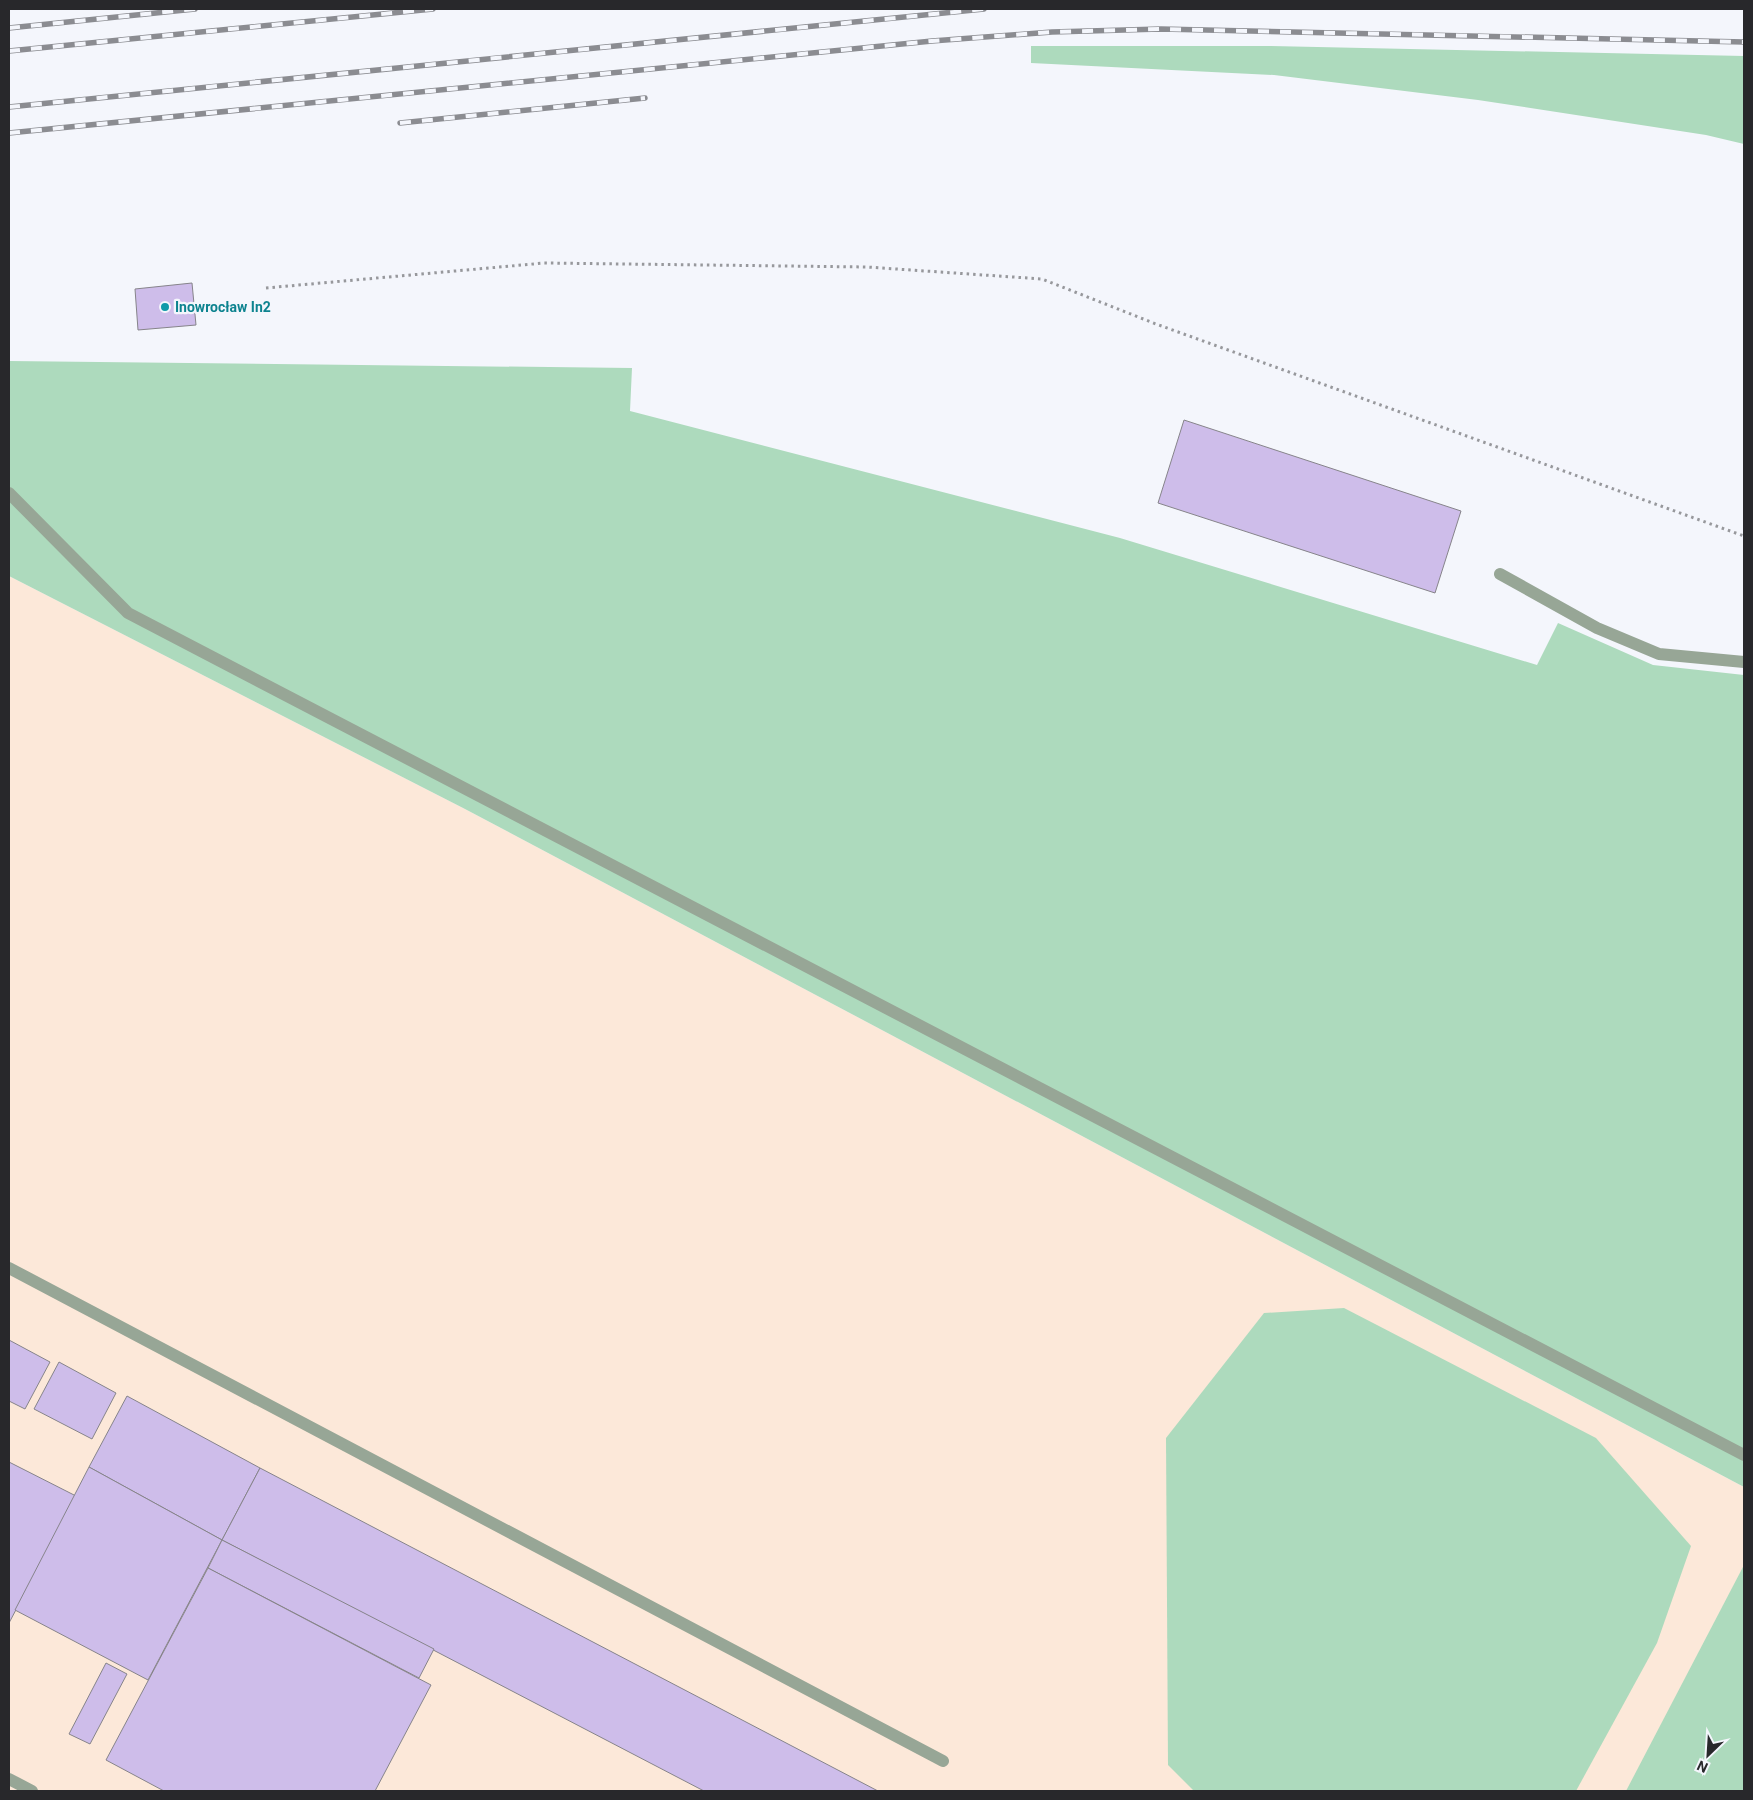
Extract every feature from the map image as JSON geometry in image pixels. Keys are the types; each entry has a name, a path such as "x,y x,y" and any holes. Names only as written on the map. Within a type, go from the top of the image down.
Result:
{"street":[{"path":"9,494 128,613 1744,1455"},
{"path":"1500,574 1598,628 1659,654 1744,662"},
{"path":"9,1268 943,1761"},
{"path":"9,1779 32,1791"}],"path":[{"path":"266,288 544,263 867,267 1042,279 1156,324 1744,536"}],"shaded area":[{"path":"9,576 465,809 1744,1487 1744,1791 9,1791"}],"green space":[{"path":"1031,46 1271,46 1744,56 1744,144 1706,135 1478,100 1274,75 1031,63"},
{"path":"9,361 632,368 630,411 1120,538 1537,665 1558,623 1653,665 1744,675 1744,1487 465,809 9,576"},
{"path":"1344,1308 1596,1438 1691,1546 1657,1643 1576,1791 1194,1791 1168,1765 1166,1438 1264,1313"},
{"path":"1744,1565 1744,1791 1626,1791"}],"building":[{"name":"Inowrocław In2","path":"192,283 196,325 138,330 135,289"},
{"path":"1184,420 1461,511 1435,593 1158,503"},
{"path":"9,1340 50,1362 25,1409 9,1401"},
{"path":"59,1362 116,1393 92,1439 34,1409"},
{"path":"127,1396 260,1468 222,1540 89,1467"},
{"path":"9,1462 76,1496 9,1623"},
{"path":"89,1467 222,1540 148,1680 15,1610"},
{"path":"260,1468 878,1791 704,1791 222,1540"},
{"path":"222,1540 434,1649 419,1678 208,1568"},
{"path":"208,1568 431,1685 375,1791 164,1791 106,1760"},
{"path":"106,1663 127,1674 90,1744 69,1734"}],"railway":[{"path":"9,28 195,9"},
{"path":"9,51 433,9"},
{"path":"9,107 984,9"},
{"path":"9,133 932,41 1052,32 1161,29 1744,42"},
{"path":"400,123 645,98"}],"place":[{"name":"Inowrocław In2","path":"165,307"}]}
